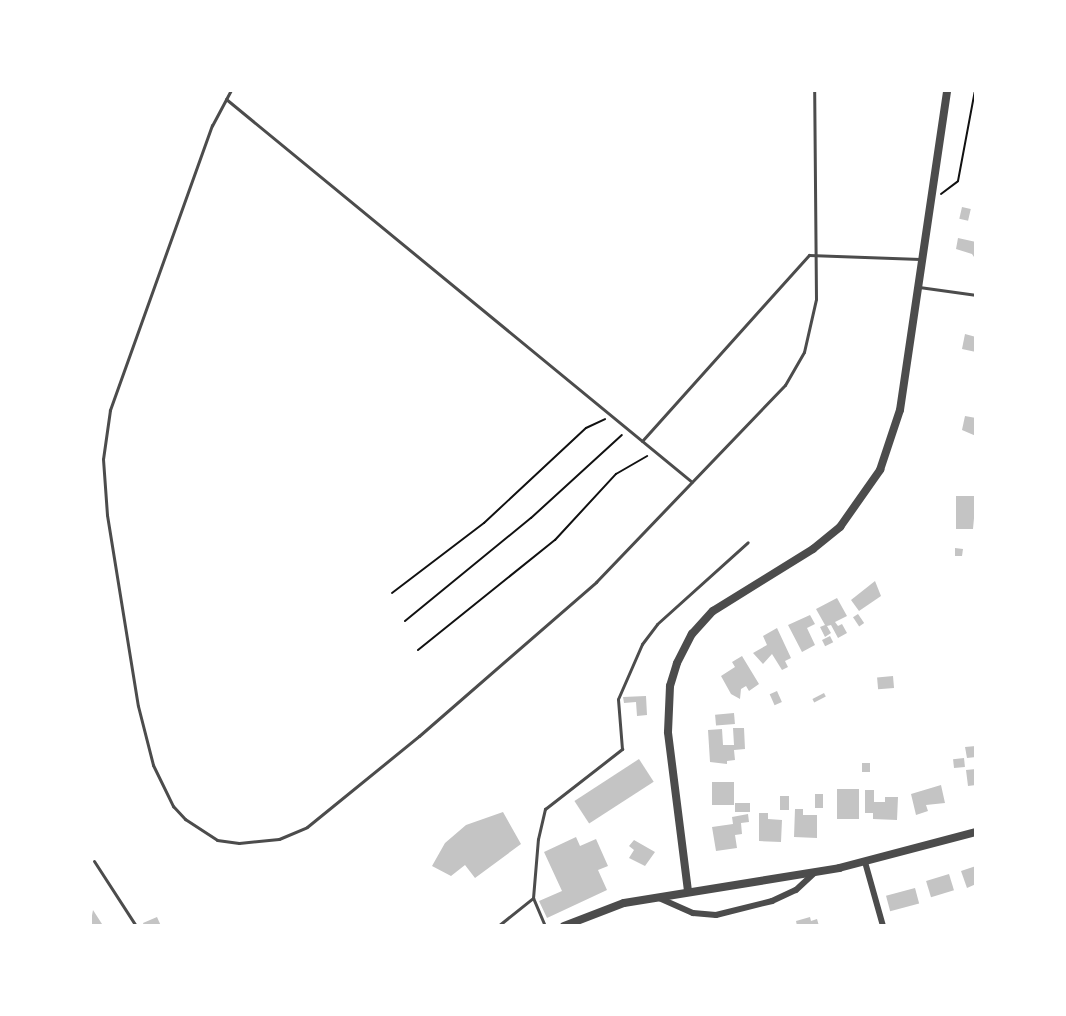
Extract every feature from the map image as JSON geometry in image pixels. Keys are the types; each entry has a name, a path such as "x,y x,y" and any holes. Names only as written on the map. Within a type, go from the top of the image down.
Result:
{"street":[{"path":"688,891 668,732 670,686 677,663 692,634 713,611 813,549 840,527 868,492 890,446 900,410 947,90"},
{"path":"564,926 624,903 656,896 814,873 976,832"},
{"path":"865,861 883,926"},
{"path":"656,896 693,913 716,915 772,901 796,890 814,873"}],"lane":[{"path":"231,90 212,125 110,410 103,459 107,515 138,706 153,765 173,806 185,819 217,840 239,843 279,839 307,827 596,582 785,385 804,352 816,299 814,90"},
{"path":"226,99 692,482"},
{"path":"642,441 809,255 922,259"},
{"path":"918,287 976,295"},
{"path":"545,926 533,898 538,839 545,809 622,749 618,699 642,644 657,624 748,542"},
{"path":"93,861 136,926"},
{"path":"498,926 533,898"}],"path":[{"path":"932,197 949,191 958,181 975,90"},
{"path":"392,593 484,523 586,428 612,416"},
{"path":"405,621 531,518 628,429"},
{"path":"418,650 555,540 616,474 655,451"}],"building":[{"path":"962,207 971,209 968,221 959,219"},
{"path":"958,238 976,242 976,260 972,254 956,249"},
{"path":"965,334 976,337 976,352 962,349"},
{"path":"965,416 976,418 976,436 962,430"},
{"path":"956,496 976,496 973,529 956,529"},
{"path":"955,548 963,549 962,556 955,556"},
{"path":"875,581 881,596 859,611 851,600"},
{"path":"837,598 847,616 835,622 838,626 842,624 847,633 838,638 831,625 827,626 831,633 825,637 820,627 825,625 816,609"},
{"path":"858,614 864,623 859,626 853,617"},
{"path":"810,615 815,624 807,628 815,645 802,652 788,625"},
{"path":"777,628 791,658 785,661 788,667 782,670 772,654 763,664 753,653 767,645 763,636"},
{"path":"830,636 833,642 825,646 822,640"},
{"path":"742,656 759,684 749,691 746,686 741,689 740,699 731,694 721,676 735,667 732,662"},
{"path":"893,676 894,688 878,689 877,677"},
{"path":"777,691 782,702 775,705 770,694"},
{"path":"824,693 826,697 814,702 812,699"},
{"path":"646,696 647,715 637,716 636,702 624,703 623,697"},
{"path":"734,713 735,724 716,726 715,715"},
{"path":"733,728 744,728 745,749 734,750 735,760 727,761 727,764 710,762 708,730 722,729 723,745 734,745"},
{"path":"976,746 976,757 967,758 965,747"},
{"path":"964,758 965,767 954,768 953,759"},
{"path":"639,759 654,782 589,824 574,801"},
{"path":"862,763 870,763 870,772 862,772"},
{"path":"976,769 976,785 968,786 966,770"},
{"path":"712,782 734,782 734,805 712,805"},
{"path":"941,785 945,803 926,805 928,811 916,815 911,794"},
{"path":"837,789 859,789 859,819 837,819"},
{"path":"865,790 874,790 874,802 885,802 885,797 898,797 897,820 873,819 873,813 865,813"},
{"path":"815,794 823,794 823,808 815,808"},
{"path":"780,796 789,796 789,810 780,810"},
{"path":"735,803 750,803 750,812 735,812"},
{"path":"795,809 803,809 803,815 817,815 817,838 794,837"},
{"path":"503,812 521,844 475,878 465,865 451,876 432,866 445,843 466,825"},
{"path":"759,813 768,813 768,819 782,820 781,842 759,841"},
{"path":"748,814 749,822 741,823 742,834 735,835 737,848 716,851 712,827 733,824 732,817"},
{"path":"576,837 580,846 596,839 608,866 598,870 607,890 547,918 539,901 562,891 544,852"},
{"path":"634,840 655,852 645,866 629,858 634,850 629,846"},
{"path":"976,866 976,884 967,888 961,871"},
{"path":"949,874 954,890 931,897 926,881"},
{"path":"915,888 919,903 890,911 886,896"},
{"path":"93,910 102,924 103,926 90,926"},
{"path":"157,917 161,926 144,926 143,923"},
{"path":"810,917 811,921 817,919 819,926 797,926 796,921"}]}
